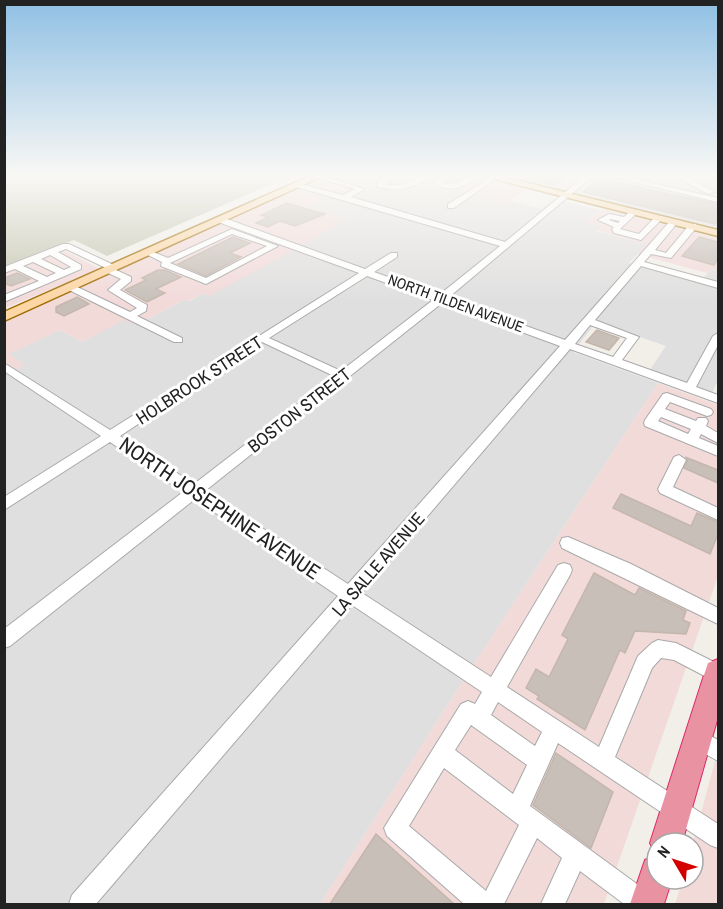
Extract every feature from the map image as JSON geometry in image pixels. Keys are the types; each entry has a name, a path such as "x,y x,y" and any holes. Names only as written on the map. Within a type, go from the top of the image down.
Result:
{"highway":[{"path":"670,831 676,809 710,733 718,673"}],"main road":[{"path":"4,317 227,217"},
{"path":"622,217 659,218 718,233"}],"street":[{"path":"411,217 506,245"},
{"name":"BOSTON STREET","path":"4,640 442,298 539,217"},
{"path":"626,219 616,230 639,237 645,234 659,218"},
{"name":"NORTH TILDEN AVENUE","path":"221,220 263,238 368,272 718,397"},
{"name":"LA SALLE AVENUE","path":"81,904 674,222"},
{"path":"649,251 668,256 693,226"},
{"path":"211,286 241,263 274,246 263,238 232,231 164,264 211,286 293,246"},
{"path":"194,232 214,240"},
{"path":"645,234 660,237"},
{"path":"178,239 199,247"},
{"path":"4,270 66,246 128,279 113,290 142,305 142,309 129,317"},
{"path":"4,299 65,274 77,265 51,252"},
{"path":"148,253 168,261"},
{"name":"HOLBROOK STREET","path":"4,505 261,338 394,255"},
{"path":"256,256 267,260"},
{"path":"34,259 65,274"},
{"path":"241,263 252,267"},
{"path":"639,263 718,285"},
{"path":"17,266 47,281"},
{"path":"70,287 178,340"},
{"path":"588,321 634,337 616,361"},
{"path":"690,388 718,336"},
{"path":"261,338 343,376"},
{"name":"NORTH JOSEPHINE AVENUE","path":"7,369 196,490 718,837"},
{"path":"707,412 667,397 650,423 718,451"},
{"path":"691,440 718,397"},
{"path":"658,411 698,427 718,439"},
{"path":"679,460 665,489 718,514"},
{"path":"568,543 625,568 718,616"},
{"path":"477,718 492,688 564,570"},
{"path":"603,760 645,663 658,649 676,652 718,673"},
{"path":"482,904 395,828 468,711 540,762"},
{"path":"492,904 525,816 540,762 554,728"},
{"path":"442,753 645,904"},
{"path":"553,904 576,853"}],"shaded area":[{"path":"5,217 195,217 107,256 74,240 5,267"},
{"path":"235,217 336,217 345,220 209,296 203,293 189,301 186,299 136,325 124,320 82,342 60,330 9,354 25,365 5,376 4,322"},
{"path":"335,217 592,217 587,222 601,226 596,231 647,244 629,263 700,283 711,269 718,271 718,380 712,393 649,371 666,346 596,322 573,352 658,383 320,904 5,904 4,376 24,365 8,354 60,330 82,342 124,319 136,325 186,299 190,301 203,293 209,295 344,220"},
{"path":"593,217 636,217 718,238 718,271 711,269 707,273 637,254 646,244 596,230 600,226 586,223"},
{"path":"674,217 718,217 717,228"},
{"path":"57,247 100,269 5,308 5,267"},
{"path":"658,383 718,405 718,576 604,904 320,904 476,661"},
{"path":"718,750 718,904 675,904 679,891 705,891 705,831 696,831"}],"building":[{"path":"267,217 316,217 295,226 280,221 268,227 256,223"},
{"path":"688,217 718,217 715,224"},
{"path":"233,237 250,243 230,253 241,257 206,276 178,264"},
{"path":"699,237 718,242 718,258 714,265 682,256"},
{"path":"158,270 165,270 181,277 156,289 165,293 147,302 125,290 146,280 142,278"},
{"path":"17,273 30,279 11,286 4,283 4,278"},
{"path":"77,297 89,304 64,316 56,312 56,307"},
{"path":"597,330 619,338 609,350 586,342"},
{"path":"685,457 718,470 718,483 684,468 688,459"},
{"path":"621,494 691,526 697,513 718,522 718,534 710,554 613,508"},
{"path":"594,573 635,595 639,588 686,611 683,620 690,623 686,634 635,631 625,653 620,650 585,730 537,699 539,696 526,688 536,669 549,677 568,639 562,635"},
{"path":"556,753 613,792 591,848 533,805"},
{"path":"376,834 454,904 330,904"}]}
